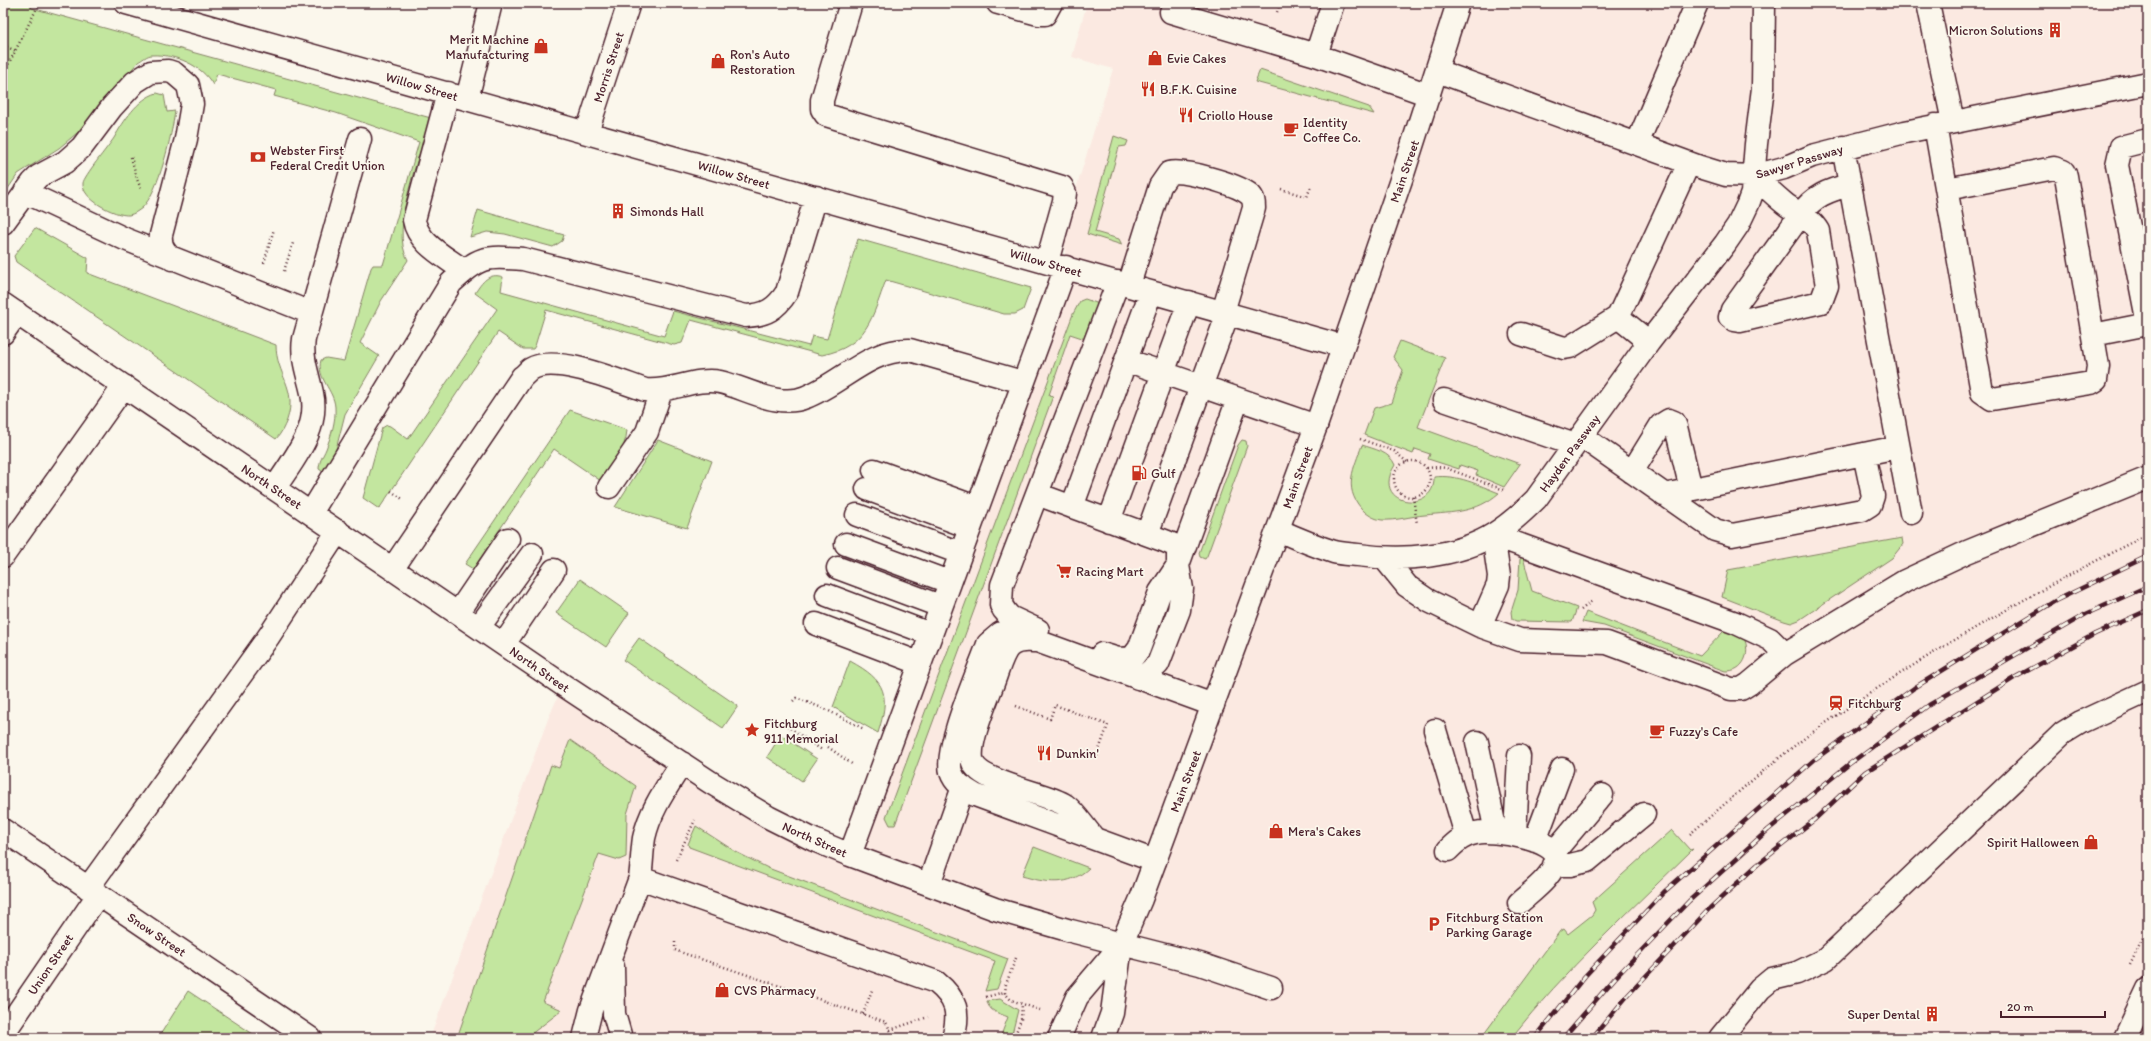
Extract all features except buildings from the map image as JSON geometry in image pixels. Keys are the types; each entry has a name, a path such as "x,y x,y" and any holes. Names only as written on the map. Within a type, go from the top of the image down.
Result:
{"street":[{"name":"Willow Street","path":"126,3 1056,264 1342,346"},
{"path":"464,271 422,238 416,228 414,220 491,3"},
{"name":"Morris Street","path":"587,132 629,3"},
{"path":"850,855 1022,382 1056,264 1065,193 1062,187 826,115 822,108 822,100 851,3"},
{"path":"998,3 1038,14 1045,14 1052,3"},
{"path":"1316,55 1332,3"},
{"name":"Main Street","path":"1104,1038 1112,1013 1121,945 1155,861 1316,426 1342,346 1438,71 1458,3"},
{"path":"1637,144 1697,3"},
{"name":"Hayden Passway","path":"1278,530 1334,552 1385,559 1435,555 1461,548 1493,535 1516,519 1536,499 1649,342 1738,225 1752,193 1754,176 1756,144 1763,88 1764,3"},
{"path":"1928,3 1944,124 1947,189 1982,392 1992,399 2091,383 2096,380 2098,374 2093,335 2066,176 2063,171 2054,168 1947,189"},
{"path":"1171,12 1316,55 1429,95"},
{"path":"3,223 25,192 39,176 65,162 82,148 112,106 144,75 159,71 174,73 188,85 192,104 186,140 161,235 160,243 164,251 172,259"},
{"name":"Sawyer Passway","path":"1438,71 1688,163 1726,175 1754,176 1843,147 1944,124 2148,83"},
{"path":"275,488 306,440 313,418 312,395 302,348 360,139"},
{"path":"2093,335 2148,324 2117,165 2121,147 2148,140"},
{"path":"1843,147 1911,513"},
{"path":"1521,334 1560,348 1570,347 1618,317 1688,163"},
{"path":"1038,641 1017,627 1003,609 1000,597 1002,585 1037,494 1124,284 1160,186 1169,173 1176,171 1236,187 1250,195 1254,200 1254,208 1225,313 1202,386 1147,534"},
{"path":"1754,176 1786,204 1801,214 1814,224 1818,231 1827,286 1821,302 1740,321 1734,320 1730,317 1732,310 1801,214 1814,199 1836,188 1850,185"},
{"path":"25,192 125,239 172,259 311,313"},
{"path":"311,512 451,283 477,261 495,257 522,259 746,316 760,316 769,312 780,304 787,292 816,197"},
{"path":"1072,507 1151,292"},
{"path":"1109,520 1188,302"},
{"path":"3,334 10,309"},
{"name":"North Street","path":"10,309 504,644 682,763 768,818 850,855 995,909 1121,945 1200,964 1271,988"},
{"path":"1618,317 1649,342"},
{"path":"393,568 522,377 531,369 553,364 568,365 645,390 661,391 697,383 720,382 773,398 794,400 806,398 879,354 901,350 924,352 1022,382"},
{"path":"1126,360 1316,426"},
{"path":"3,556 124,386"},
{"path":"609,487 646,432 661,391"},
{"path":"1003,609 1022,624 1085,648 1118,659 1132,658 1140,649 1160,592 1178,565 1238,399"},
{"path":"1444,400 1578,440 1632,472 1715,530 1732,534 1862,510 1870,505 1873,496 1864,454"},
{"path":"1632,472 1661,425 1669,420 1674,422 1676,427 1691,489"},
{"path":"1664,495 1898,447"},
{"path":"1385,559 1407,586 1428,601 1480,626 1520,640 1607,643 1731,689 1741,688 1785,654 1905,581 1967,552 2148,478"},
{"path":"870,479 973,517"},
{"path":"1037,494 1147,534 1174,545 1178,549 1178,565 1182,589 1179,610 1158,664 1148,673 1138,678"},
{"path":"857,515 960,553"},
{"name":"Union Street","path":"3,1034 93,891 269,636 338,530"},
{"path":"1480,626 1498,585 1499,576 1493,535 1736,623 1770,639 1785,654"},
{"path":"458,613 508,539"},
{"path":"846,544 949,582"},
{"path":"479,627 532,554"},
{"path":"838,568 940,606"},
{"path":"504,644 554,570"},
{"path":"827,595 930,634"},
{"path":"816,624 919,663"},
{"path":"1155,861 975,795 963,787 952,774 949,762 952,744 988,644 1001,633 1015,633 1213,705"},
{"path":"1038,641 1022,640 1007,648 972,742 972,761 977,768 992,778 1064,805 1094,838"},
{"path":"1720,1038 1760,989 1772,979 1797,973 1826,960 2063,733 2081,722 2148,692"},
{"path":"1435,730 1466,835"},
{"path":"1478,742 1515,836"},
{"path":"1515,836 1519,756"},
{"path":"584,1038 591,1010 640,878 644,837 661,796 682,763"},
{"path":"1515,836 1562,769"},
{"path":"929,884 963,787"},
{"path":"1519,903 1548,875 1554,858 1602,795"},
{"path":"1448,850 1459,839 1466,835 1478,832 1515,836 1554,858 1570,865 1587,861 1644,814"},
{"name":"Snow Street","path":"3,830 310,1038"},
{"path":"640,878 936,982 948,992 956,1007 956,1022 953,1038"},
{"path":"621,1038 614,1014 612,974 615,948 622,925"},
{"name":"Main Street","path":"1059,1038 1077,997 1121,945"},
{"path":"2125,1038 2148,989"}],"path":[{"path":"3,75 39,4"},
{"path":"3,45 16,51"},
{"path":"131,157 137,179 145,193"},
{"path":"272,237 274,229"},
{"path":"1360,439 1394,452 1407,462"},
{"path":"1407,462 1420,462 1427,468 1430,476 1428,488 1419,496 1413,497 1402,494 1394,483 1396,471 1399,466 1407,462"},
{"path":"1427,468 1438,466 1446,468 1508,491"},
{"path":"1413,497 1417,524"},
{"path":"1690,834 1800,742 1891,679 2056,581 2148,534"},
{"path":"989,696 1050,719 1055,706 1108,724 1096,758"},
{"path":"793,701 796,698 825,709 890,743"},
{"path":"787,726 822,750"},
{"path":"675,861 695,820"},
{"path":"675,942 675,950 680,952 886,1022 894,1038"},
{"path":"1016,958 1006,984 1005,992 1007,998 1043,1011"},
{"path":"986,996 1005,992"},
{"path":"1014,1038 1022,1019 1022,1004"},
{"path":"890,1030 935,1014"}],"shaded area":[{"path":"1087,3 2148,3 2148,1038 430,1038 548,719 563,685 850,855 1066,267 1064,228 1113,69 1072,57"}],"green space":[{"path":"3,3 27,3 32,8 431,118 414,170 404,211 402,230 403,246 408,260 381,301 360,343 379,356 345,414 333,461 326,474 319,469 319,466 333,428 335,407 332,395 321,373 321,360 326,358 344,361 371,268 373,265 383,265 419,142 336,113 274,96 276,90 217,74 213,85 202,72 187,62 170,56 150,55 138,62 83,128 59,148 18,174 3,196"},
{"path":"1260,70 1369,107 1374,114 1255,82"},
{"path":"157,93 164,95 167,112 175,111 168,148 154,189 142,208 134,213 123,215 108,210 87,195 84,189 84,179 137,105 143,100"},
{"path":"1114,136 1128,141 1126,146 1119,147 1095,232 1119,239 1122,245 1087,234"},
{"path":"478,210 564,235 562,241 553,247 505,234 487,232 470,237"},
{"path":"35,228 88,258 87,273 276,345 279,365 290,399 290,409 287,420 278,437 276,439 16,262 14,256"},
{"path":"858,239 1031,288 1023,310 1015,314 1004,314 886,280 872,318 859,337 849,345 837,351 822,355 691,320 682,343 674,345 546,310 533,349 523,349 498,332 379,509 363,498 382,428 387,425 390,426 408,439 497,309 475,293 486,279 494,276 503,277 501,291 664,336 673,311 809,346 812,336 827,339"},
{"path":"1085,299 1102,305 1085,339 1070,334 1049,395 1053,396 895,825 890,825 886,817 1073,314 1080,301"},
{"path":"1400,341 1445,358 1418,427 1520,464 1504,487 1476,475 1478,471 1460,465 1459,469 1428,459 1430,454 1415,449 1413,454 1364,435 1374,408 1392,403 1403,370 1393,357"},
{"path":"570,410 627,430 624,444 613,464 601,481 554,449 473,569 465,564"},
{"path":"658,440 712,461 687,528 615,507"},
{"path":"1242,440 1246,441 1247,446 1205,559 1200,557 1199,553 1238,445"},
{"path":"1362,445 1386,454 1393,461 1395,465 1389,479 1390,490 1396,497 1406,501 1416,501 1425,497 1432,489 1434,477 1443,476 1460,479 1499,493 1482,504 1464,510 1393,520 1376,519 1361,508 1352,493 1351,485 1353,470"},
{"path":"1902,538 1903,544 1892,558 1799,620 1791,623 1722,597 1728,570"},
{"path":"1523,557 1532,591 1577,608 1572,622 1516,621 1512,619 1511,612 1518,590 1520,559"},
{"path":"580,579 629,613 606,647 556,613"},
{"path":"1586,612 1700,656 1724,631 1727,630 1744,638 1747,650 1746,655 1741,665 1732,670 1725,671 1604,626 1582,622"},
{"path":"639,638 738,706 723,728 623,660"},
{"path":"850,661 872,675 882,690 884,709 878,733 833,707"},
{"path":"781,735 817,759 802,781 767,757"},
{"path":"570,740 636,786 627,814 626,857 619,860 599,854 543,1002 560,1009 561,1011 526,1038 457,1038 551,765 559,768"},
{"path":"696,826 736,852 768,868 1008,959 997,989 985,991 995,961 689,847 688,844"},
{"path":"1672,830 1690,850 1693,849 1576,964 1511,1038 1481,1038 1560,931 1564,929 1568,934 1592,915 1595,910 1592,902"},
{"path":"1034,847 1089,868 1073,878 1057,882 1048,882 1022,876"},
{"path":"188,991 259,1038 158,1038"},
{"path":"1000,999 1018,1010 1011,1038 1000,1038 1008,1017 992,1010 988,1005 987,1001"}],"railway":[{"path":"1535,1038 1585,976 1664,892 1814,760 1914,688 2055,601 2148,556"},
{"path":"1563,1038 1615,978 1689,901 1768,830 1848,765 1929,705 2086,614 2148,586"},
{"path":"1592,1038 1628,995 1710,908 1757,865 1814,820 1865,772 2014,678 2095,634 2148,610"}],"place":[{"name":"Micron Solutions","path":"2055,30"},
{"name":"Merit Machine Manufacturing","path":"541,46"},
{"name":"Evie Cakes","path":"1155,58"},
{"name":"Ron's Auto Restoration","path":"718,61"},
{"name":"B.F.K. Cuisine","path":"1148,89"},
{"name":"Criollo House","path":"1186,115"},
{"name":"Identity Coffee Co.","path":"1291,129"},
{"name":"Webster First Federal Credit Union","path":"258,157"},
{"name":"Simonds Hall","path":"618,211"},
{"name":"Gulf","path":"1139,473"},
{"name":"Racing Mart","path":"1064,571"},
{"name":"Fitchburg","path":"1836,703"},
{"name":"Fitchburg 911 Memorial","path":"752,730"},
{"name":"Fuzzy's Cafe","path":"1657,731"},
{"name":"Dunkin'","path":"1044,753"},
{"name":"Mera's Cakes","path":"1276,831"},
{"name":"Spirit Halloween","path":"2091,842"},
{"name":"Fitchburg Station Parking Garage","path":"1434,924"},
{"name":"CVS Pharmacy","path":"722,990"},
{"name":"Super Dental","path":"1932,1014"}]}
